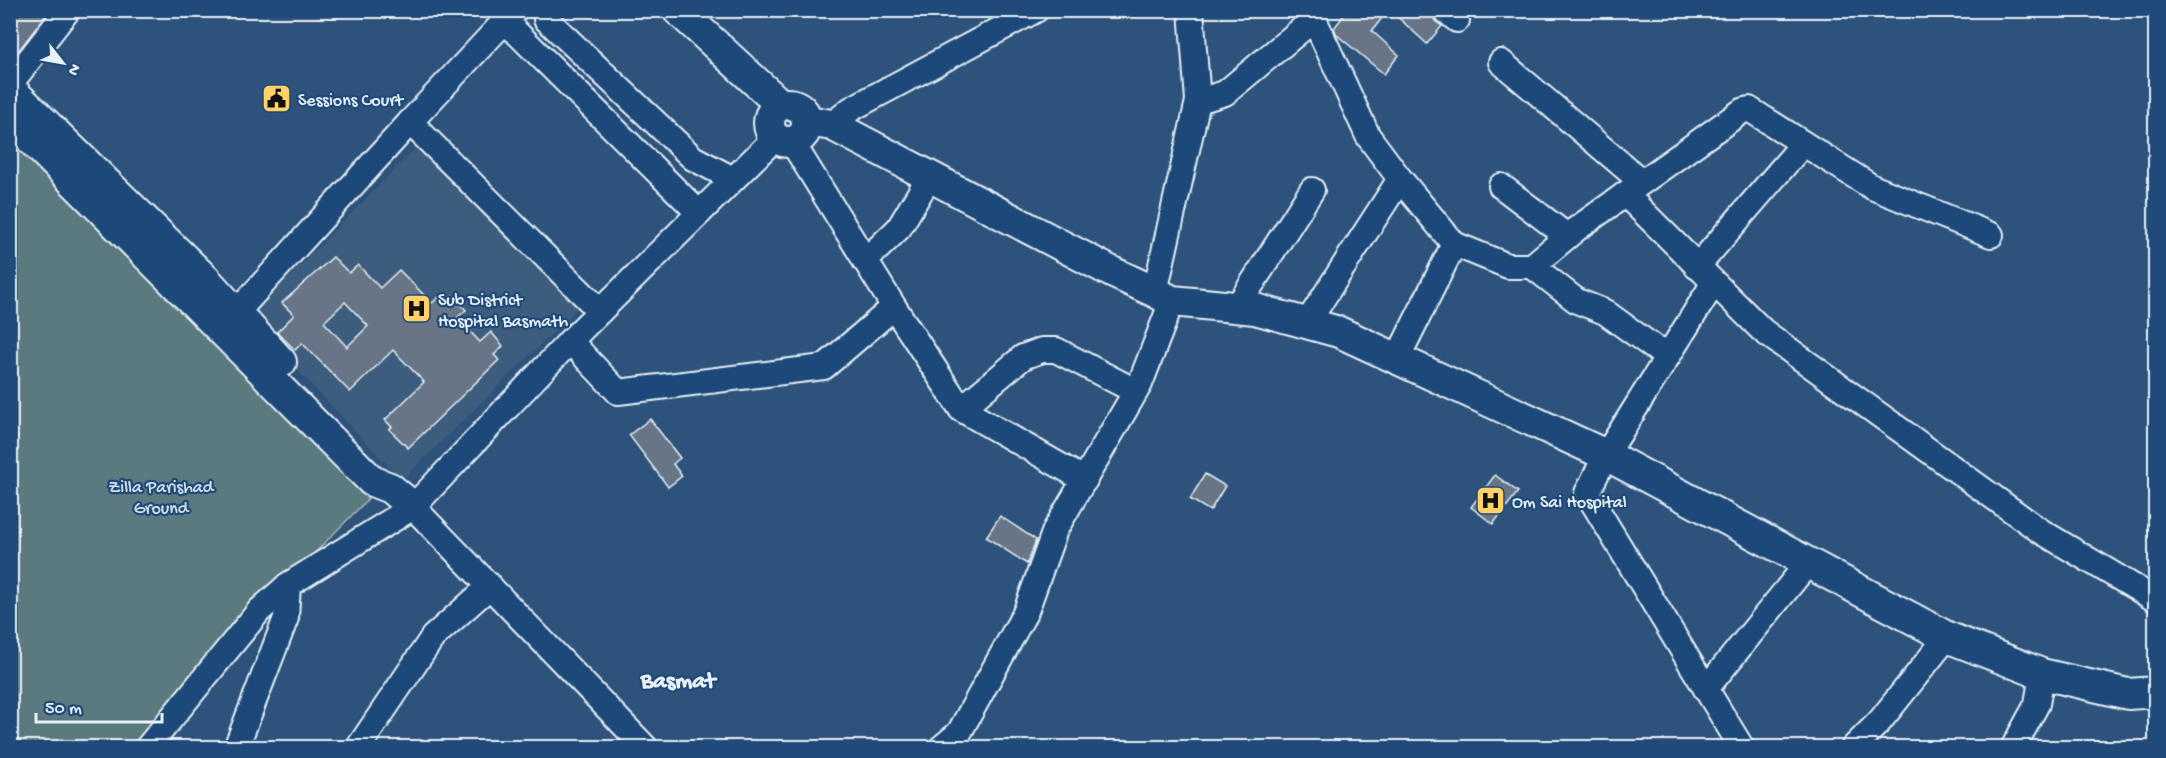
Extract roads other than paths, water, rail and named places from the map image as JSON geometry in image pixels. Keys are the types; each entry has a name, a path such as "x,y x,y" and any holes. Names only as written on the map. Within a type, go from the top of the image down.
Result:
{"main road":[{"path":"678,10 781,105 795,105 805,115 802,131 930,176 1112,272 1163,296 1255,309 1339,332 1606,455 1947,638 2042,674 2128,694 2156,693"},
{"path":"10,89 205,279 381,471 390,488"},
{"path":"10,118 372,481 390,488 413,507"}],"street":[{"path":"10,84 68,10"},
{"path":"147,747 259,610 288,585 413,507 570,341 733,179 802,131 851,109 1036,10"},
{"path":"941,747 959,733 1026,610 1055,530 1135,391 1163,296 1198,101 1191,10"},
{"path":"1198,101 1225,93 1314,15 1368,136 1454,244 1508,266 1532,266 1577,300 1605,312 1667,357"},
{"path":"236,313 510,16 586,102 699,213"},
{"path":"546,19 693,158 733,179"},
{"path":"1501,62 1634,188 1705,275 1763,332 2039,530 2156,600"},
{"path":"586,102 609,79"},
{"path":"1532,266 1567,236 1749,109 1756,111 1803,144 1872,187 1991,235"},
{"path":"410,122 600,311"},
{"path":"802,131 865,261 961,409 1085,480"},
{"path":"1742,747 1587,492 1606,455 1667,357 1705,275 1803,144"},
{"path":"865,261 898,228 930,176"},
{"path":"1307,323 1401,179"},
{"path":"1501,186 1567,236"},
{"path":"1237,307 1312,190"},
{"path":"1397,359 1454,244"},
{"path":"570,341 618,392 824,367 894,308"},
{"path":"961,409 1023,357 1042,350 1056,350 1135,391"},
{"path":"413,507 646,747"},
{"path":"1706,689 1808,563"},
{"path":"236,747 286,618 288,585"},
{"path":"358,747 433,637 490,586"},
{"path":"1853,747 1880,721 1947,638"},
{"path":"2013,747 2037,704 2042,674"}],"place":[{"name":"Sessions Court","path":"277,99"},
{"name":"Sub District Hospital Basmath","path":"417,309"},
{"name":"Om Sai Hospital","path":"1491,501"}],"district":[{"name":"Basmat","path":"678,679"}],"park label":[{"name":"Zilla Parishad Ground","path":"161,496"}]}
